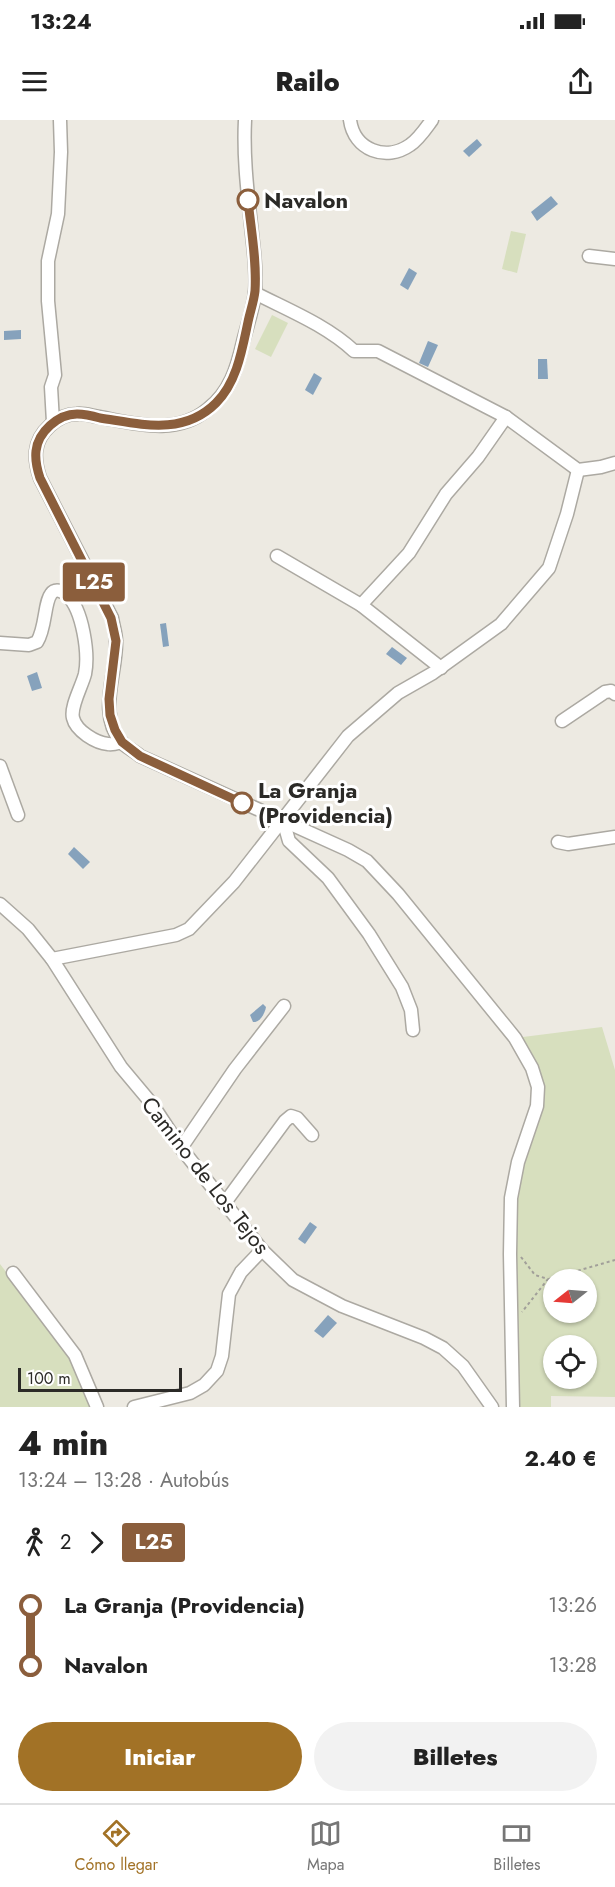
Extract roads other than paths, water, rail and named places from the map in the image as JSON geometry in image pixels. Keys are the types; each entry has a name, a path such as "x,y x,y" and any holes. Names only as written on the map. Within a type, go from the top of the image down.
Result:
{"street":[{"path":"53,422 51,387 55,375 48,302 48,261 58,214 60,120"},
{"path":"245,120 243,147 255,265 255,293 235,374 217,402 187,422 169,426 147,426 77,414 64,416 53,422 41,436 36,449 36,464 40,478 111,618 116,641 109,699 110,715 122,742 140,756 348,850 367,861 398,894 515,1038 532,1068 538,1087 537,1106 518,1162 511,1198 513,1407"},
{"path":"350,120 359,142 372,151 387,154 400,151 412,144 432,120"},
{"path":"589,256 615,259"},
{"path":"255,293 324,329 354,351 378,351 506,417 578,470 615,463"},
{"path":"361,605 409,554 446,494 478,457 506,417"},
{"path":"52,959 176,935 189,929 234,882 348,736 398,693 441,668 501,624 549,568 567,514 578,470"},
{"path":"277,556 361,605 441,668"},
{"path":"0,643 29,645 37,642 44,628 50,595 54,591 66,593 75,607 84,632 86,654 85,673 72,714 73,721 87,735 99,742 110,745 122,742"},
{"path":"562,721 605,692 611,691 615,694"},
{"path":"0,766 18,815"},
{"path":"283,820 289,841 328,878 369,934 402,987 411,1010 413,1030"},
{"path":"558,842 568,844 615,837"},
{"name":"Camino de Los Tejos","path":"0,904 28,929 52,959 121,1067 152,1104 181,1148 224,1204 262,1250 294,1280 342,1306 424,1338 443,1348 463,1366 492,1407"},
{"path":"181,1148 235,1069 284,1006"},
{"path":"224,1204 291,1116 297,1119 312,1135"},
{"path":"134,1407 190,1393 204,1384 217,1371 222,1356 229,1294 241,1272 262,1250"},
{"path":"13,1273 75,1355 97,1407"}],"water":[{"path":"477,139 482,145 469,157 463,151"},
{"path":"551,196 558,204 537,221 531,212"},
{"path":"409,268 417,273 408,290 400,285"},
{"path":"21,330 21,339 4,340 4,331"},
{"path":"428,341 438,345 428,367 419,363"},
{"path":"538,359 547,359 548,379 538,379"},
{"path":"314,373 322,378 313,395 305,390"},
{"path":"166,623 169,646 163,647 160,624"},
{"path":"392,647 407,658 401,665 386,654"},
{"path":"37,672 42,688 32,691 27,676"},
{"path":"74,847 90,862 83,869 68,854"},
{"path":"263,1004 266,1007 263,1015 258,1021 253,1022 250,1015"},
{"path":"310,1222 317,1227 305,1244 298,1239"},
{"path":"328,1315 337,1323 323,1338 314,1331"}],"place":[{"name":"Navalon","path":"248,200"},
{"name":"La Granja (Providencia)","path":"242,803"}]}
